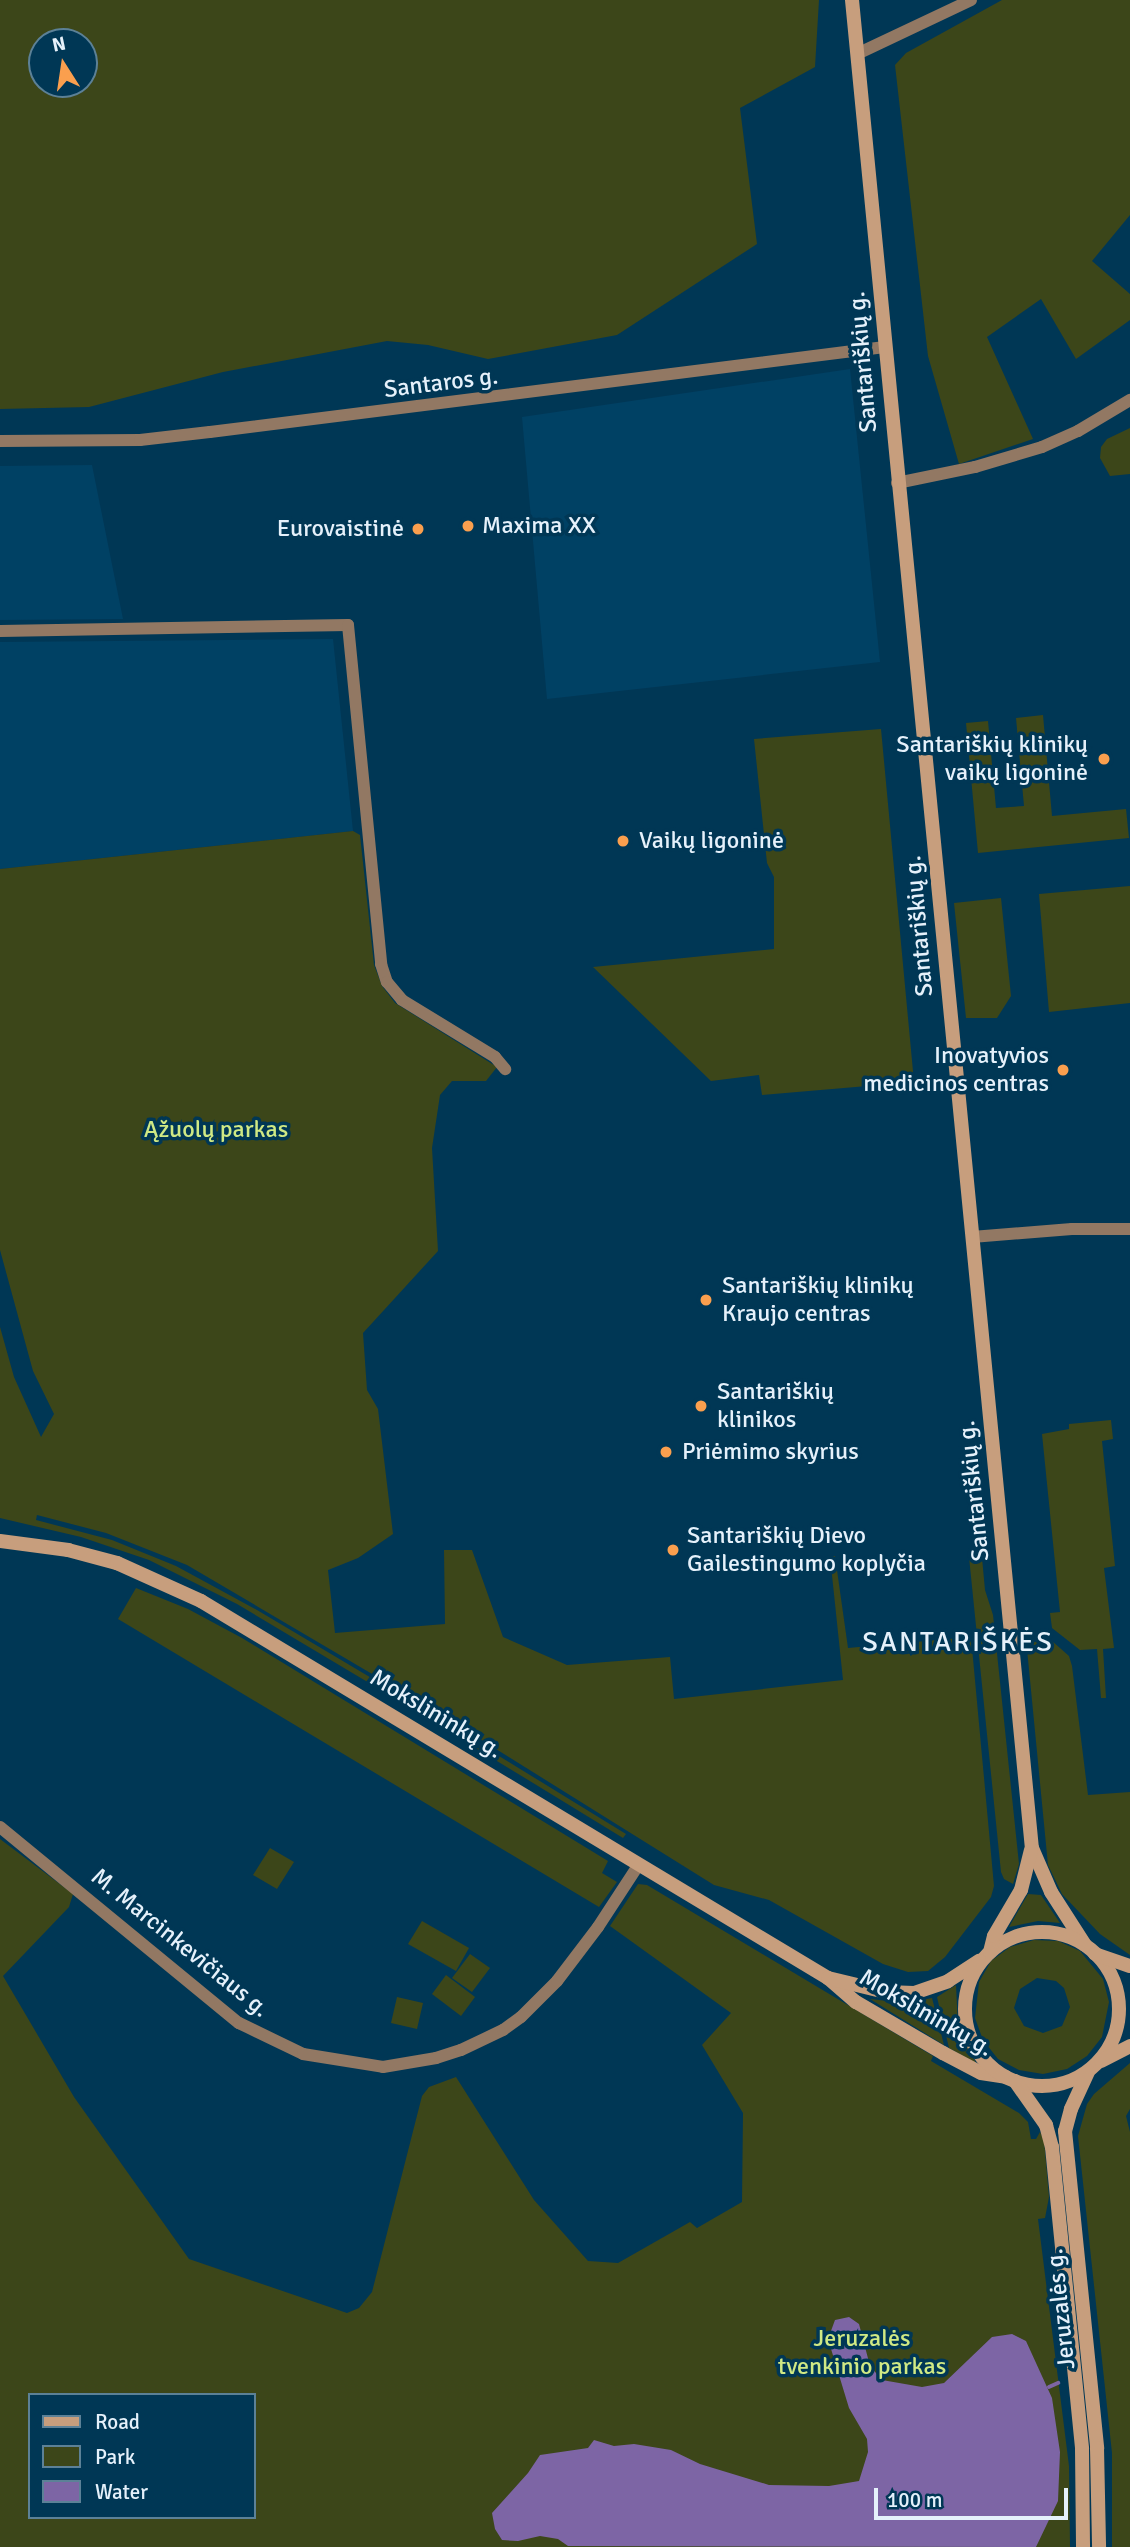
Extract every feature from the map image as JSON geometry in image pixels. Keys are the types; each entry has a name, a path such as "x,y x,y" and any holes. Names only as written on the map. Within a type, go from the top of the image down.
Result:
{"main road":[{"name":"Santariškių g.","path":"852,0 1032,1848 1051,1892 1090,1950"},
{"name":"Mokslininkų g.","path":"0,1541 92,1556 144,1573 191,1596 254,1630 828,1978 856,2001 968,2068 991,2077 1010,2079"},
{"name":"Santariškių g.","path":"987,1955 1021,1890 1032,1848"},
{"path":"1130,1966 1062,1935 1037,1932 1020,1935 987,1955 967,1991 966,2025 980,2055 1010,2079 1037,2086 1060,2084 1130,2046"},
{"path":"1090,1950 1114,1983 1118,2017 1107,2050 1092,2067"},
{"name":"Mokslininkų g.","path":"828,1978 886,1992 914,1993 948,1981 987,1955"},
{"name":"Jeruzalės g.","path":"1092,2067 1071,2109 1065,2131 1097,2448 1099,2547"},
{"name":"Jeruzalės g.","path":"1010,2079 1046,2125 1052,2147 1083,2449 1083,2547"}],"street":[{"path":"858,54 971,0"},
{"name":"Santaros g.","path":"0,441 140,440 885,347"},
{"path":"897,483 975,467 1042,447 1101,418 1130,400"},
{"path":"0,631 348,625 381,964 387,982 402,1000 495,1057 505,1069"},
{"path":"972,1237 1072,1229 1130,1229"},
{"name":"M. Marcinkevičiaus g.","path":"0,1827 239,2023 303,2054 383,2067 436,2058 461,2050 503,2030 521,2017 557,1981 598,1927 639,1864"}],"shaded area":[{"path":"850,369 880,662 547,699 522,417"},
{"path":"92,465 123,619 0,620 0,466"},
{"path":"333,639 353,831 0,869 0,642"}],"green space":[{"path":"0,0 819,0 815,67 740,108 757,244 617,335 488,359 428,345 387,341 223,372 89,407 0,409"},
{"path":"1002,0 1130,0 1130,215 1092,261 1130,294 1130,320 1076,359 1041,299 987,337 1033,439 959,464 928,356 895,65 906,53"},
{"path":"1130,428 1130,474 1110,476 1100,458 1101,447 1107,439"},
{"path":"1043,715 1052,816 1126,809 1129,838 978,853 966,723 988,721 996,808 1024,806 1016,718"},
{"path":"881,729 914,1082 762,1095 759,1075 711,1081 593,967 774,949 774,877 767,863 754,739"},
{"name":"Ąžuolų parkas","path":"353,831 360,835 374,965 382,986 395,1003 497,1067 486,1081 452,1081 440,1095 432,1148 438,1251 363,1333 367,1390 378,1409 393,1534 358,1558 328,1570 335,1633 445,1624 444,1550 472,1550 503,1637 567,1665 670,1657 674,1699 843,1680 830,1556 835,1556 848,1648 971,1637 994,1886 991,1897 945,1957 928,1971 908,1972 883,1964 769,1900 714,1885 435,1711 187,1565 106,1533 37,1515 36,1520 112,1540 176,1566 257,1610 400,1695 391,1696 237,1604 149,1560 81,1537 0,1518 0,1327 14,1377 41,1437 54,1414 33,1371 0,1250 0,869"},
{"path":"1130,886 1130,1003 1049,1012 1039,894"},
{"path":"1001,898 1011,996 997,1018 966,1018 954,903"},
{"path":"1111,1420 1113,1439 1102,1441 1115,1566 1104,1568 1114,1648 1103,1649 1106,1698 1101,1698 1097,1649 1080,1650 1052,1628 1050,1613 1060,1612 1042,1434 1069,1429 1069,1424"},
{"path":"981,1547 985,1590 993,1615 1019,1864 1013,1884 1004,1879 1001,1872 969,1557 969,1551"},
{"path":"136,1588 188,1609 242,1638 608,1861 602,1873 617,1882 599,1907 118,1619"},
{"path":"1052,1641 1069,1656 1072,1666 1088,1795 1130,1792 1130,1955 1100,1934 1062,1894 1048,1865 1027,1649 1034,1642"},
{"path":"416,1705 626,1834 623,1838 417,1712"},
{"name":"Jeruzalės tvenkinio parkas","path":"0,1839 73,1894 69,1907 3,1976 74,2097 189,2259 347,2313 359,2308 372,2292 422,2096 429,2087 456,2077 534,2200 588,2261 618,2263 690,2222 697,2228 742,2202 743,2113 702,2045 731,2013 610,1926 638,1884 647,1885 933,2056 931,2061 1019,2113 1028,2122 1031,2139 1036,2139 1040,2132 1044,2140 1049,2197 1045,2218 1038,2219 1069,2466 1070,2547 0,2547"},
{"path":"270,1848 294,1862 277,1889 253,1875"},
{"path":"1028,1894 1041,1895 1060,1923 1038,1921 1009,1927"},
{"path":"422,1921 469,1948 456,1971 408,1944"},
{"path":"1034,1940 1058,1941 1080,1951 1103,1979 1109,2002 1102,2037 1087,2056 1067,2069 1043,2074 1019,2070 998,2059 983,2040 975,2018 979,1982 991,1961 1010,1947","holes":["1037,1978 1056,1981 1064,1988 1070,2007 1062,2026 1043,2033 1024,2026 1014,2008 1020,1989"]},
{"path":"470,1954 490,1968 472,1992 452,1978"},
{"path":"446,1975 475,1997 461,2016 432,1994"},
{"path":"956,1985 958,2027 976,2063 949,2048 937,1997"},
{"path":"397,1997 423,2003 417,2029 391,2023"},
{"path":"932,1998 944,2045 870,1999 905,2003"},
{"path":"1130,2063 1130,2109 1126,2116 1130,2132 1130,2547 1112,2547 1112,2453 1078,2136 1087,2104 1094,2094"}],"water":[{"path":"849,2317 859,2324 870,2366 882,2380 922,2387 944,2383 992,2337 1012,2334 1026,2341 1052,2398 1060,2452 1058,2501 1036,2547 568,2546 558,2539 540,2536 518,2541 502,2540 495,2529 492,2513 528,2473 540,2455 588,2448 594,2440 614,2446 634,2444 671,2450 700,2464 769,2485 829,2486 859,2481 868,2452 867,2439 849,2408 828,2339 835,2320"}],"waterway":[{"path":"1049,2387 1058,2383"}],"place":[{"name":"Maxima XX","path":"468,526"},
{"name":"Eurovaistinė","path":"418,529"},
{"name":"Santariškių klinikų vaikų ligoninė","path":"1104,759"},
{"name":"Vaikų ligoninė","path":"623,841"},
{"name":"Inovatyvios medicinos centras","path":"1063,1070"},
{"name":"Santariškių klinikų Kraujo centras","path":"706,1300"},
{"name":"Santariškių klinikos","path":"701,1406"},
{"name":"Priėmimo skyrius","path":"666,1452"},
{"name":"Santariškių Dievo Gailestingumo koplyčia","path":"673,1550"}],"district":[{"name":"SANTARIŠKĖS","path":"958,1642"}]}
